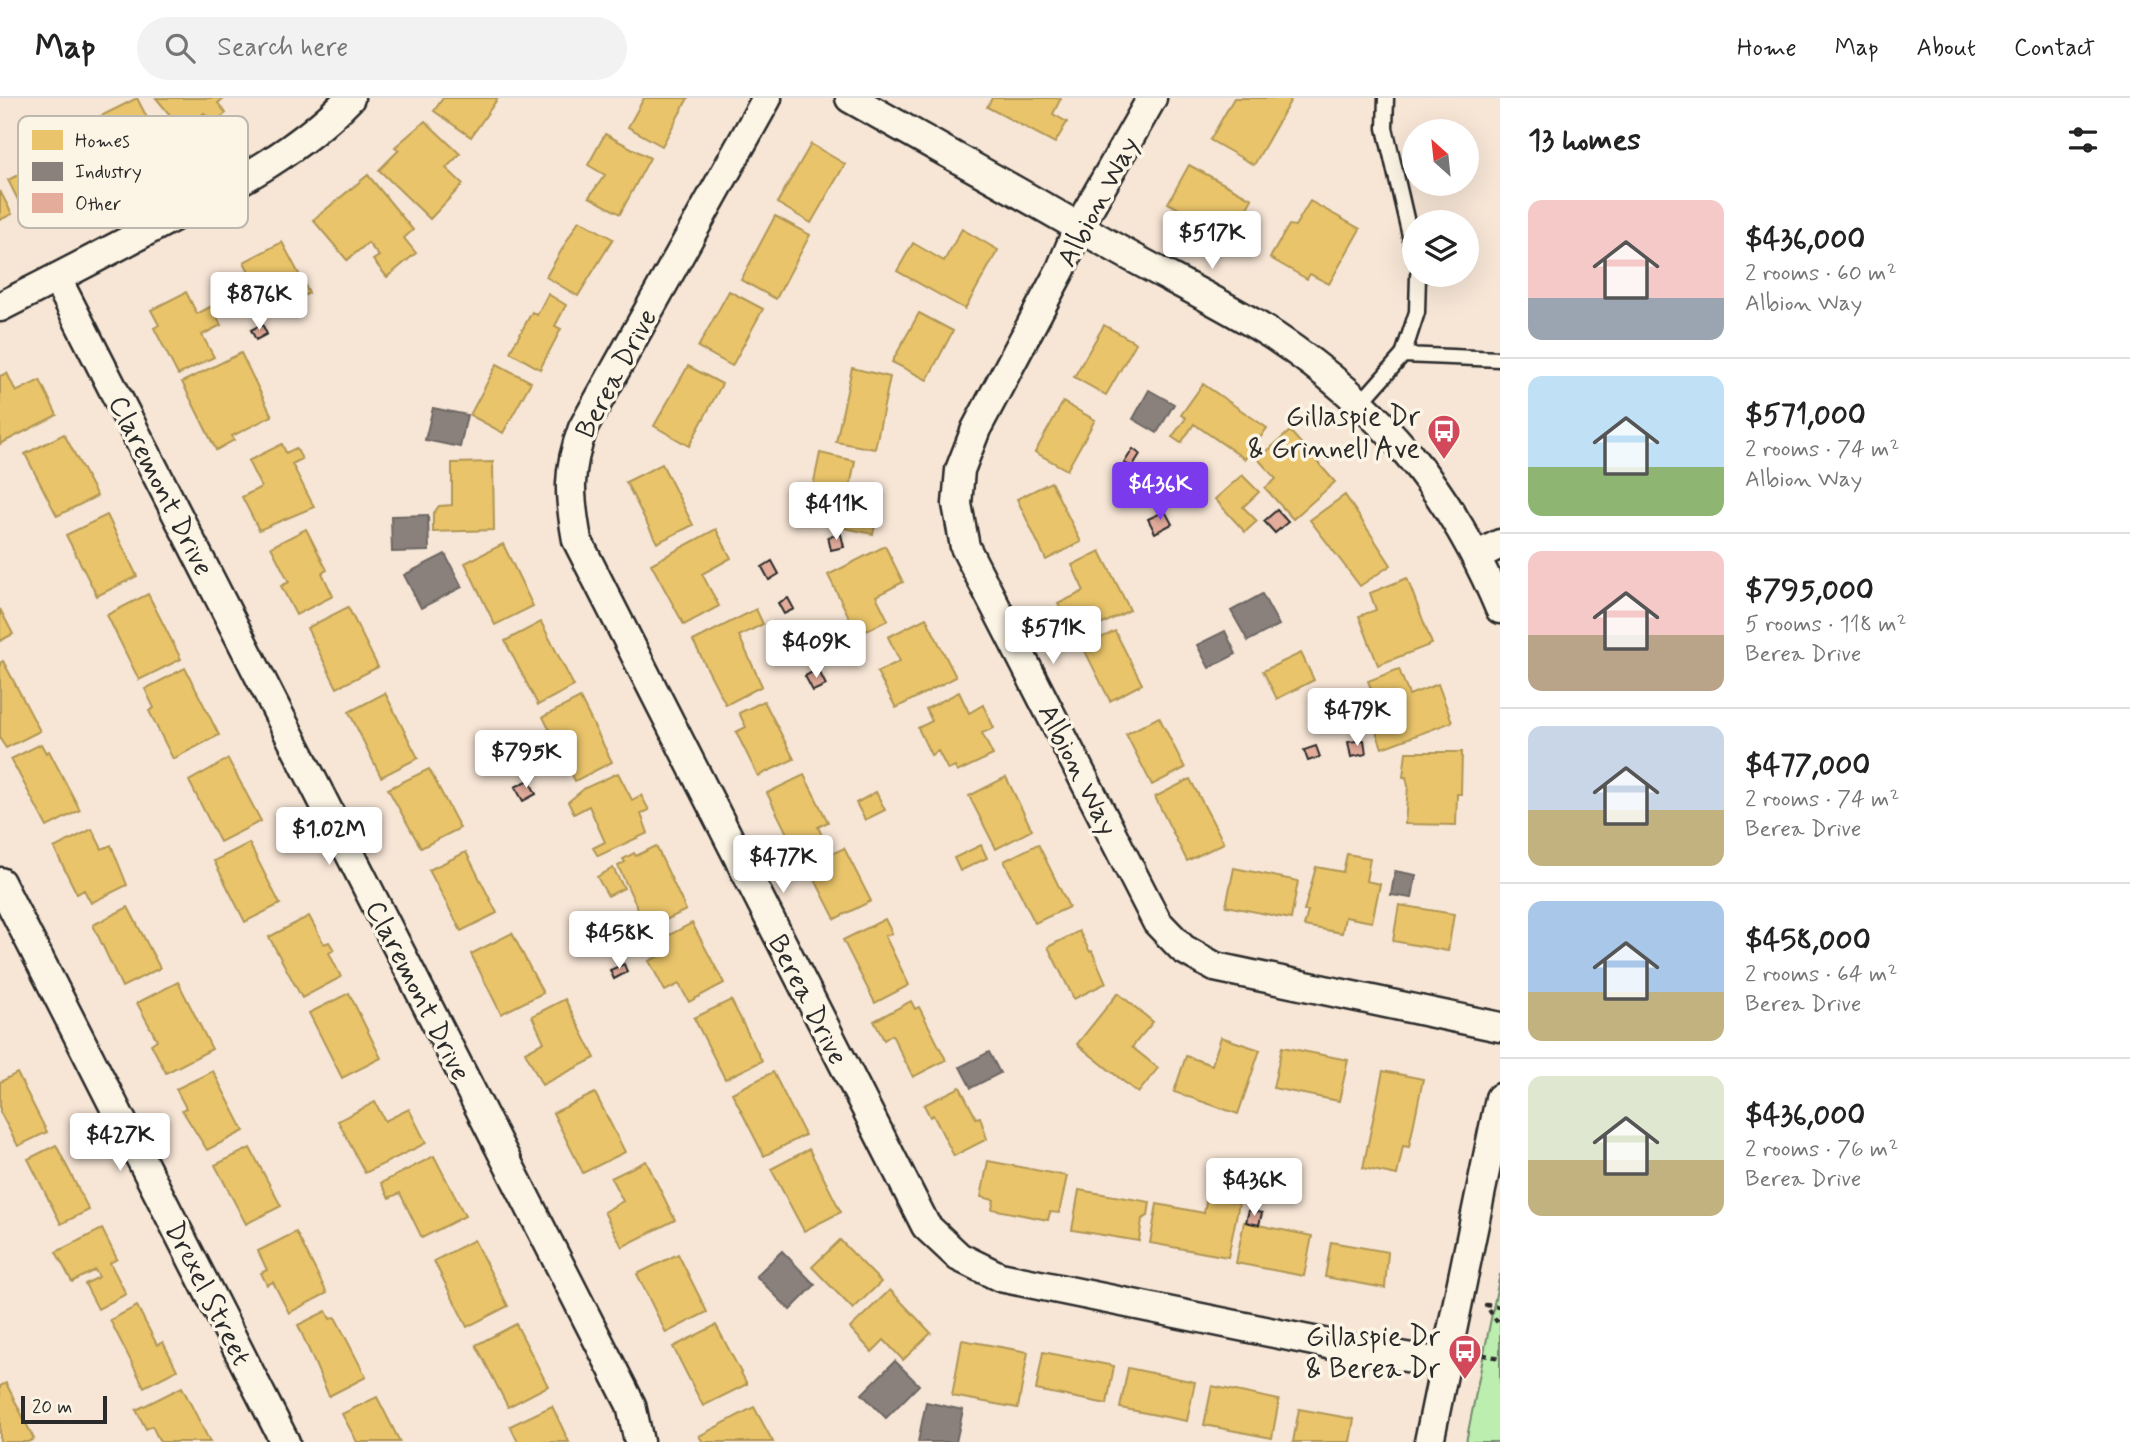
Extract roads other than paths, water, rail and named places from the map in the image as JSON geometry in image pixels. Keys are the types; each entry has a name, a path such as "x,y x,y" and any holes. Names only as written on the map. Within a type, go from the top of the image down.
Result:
{"street":[{"path":"248,177 286,154 350,98"},
{"name":"Berea Drive","path":"766,98 583,428 575,449 568,495 577,540 926,1226 959,1257 1000,1277 1338,1346 1455,1358"},
{"path":"849,98 1274,336 1333,380 1408,451 1452,512 1489,549 1500,609"},
{"name":"Albion Way","path":"1152,98 1079,226 1061,269 976,429 960,470 957,503 965,547 1157,922 1183,949 1216,967 1500,1027"},
{"path":"0,307 153,228"},
{"name":"Claremont Drive","path":"57,279 631,1405 639,1442"},
{"name":"Drexel Street","path":"0,882 285,1442"},
{"path":"1429,1442 1455,1358 1449,1348 1500,1098"}],"lane":[{"path":"1386,98 1385,128 1404,210"},
{"path":"1359,405 1404,355 1417,312 1418,287"},
{"path":"1404,355 1500,359"}],"place":[{"name":"Gillaspie Dr & Grinnell Ave","path":"1444,461"},
{"name":"Gillaspie Dr & Berea Dr","path":"1465,1381"}]}
